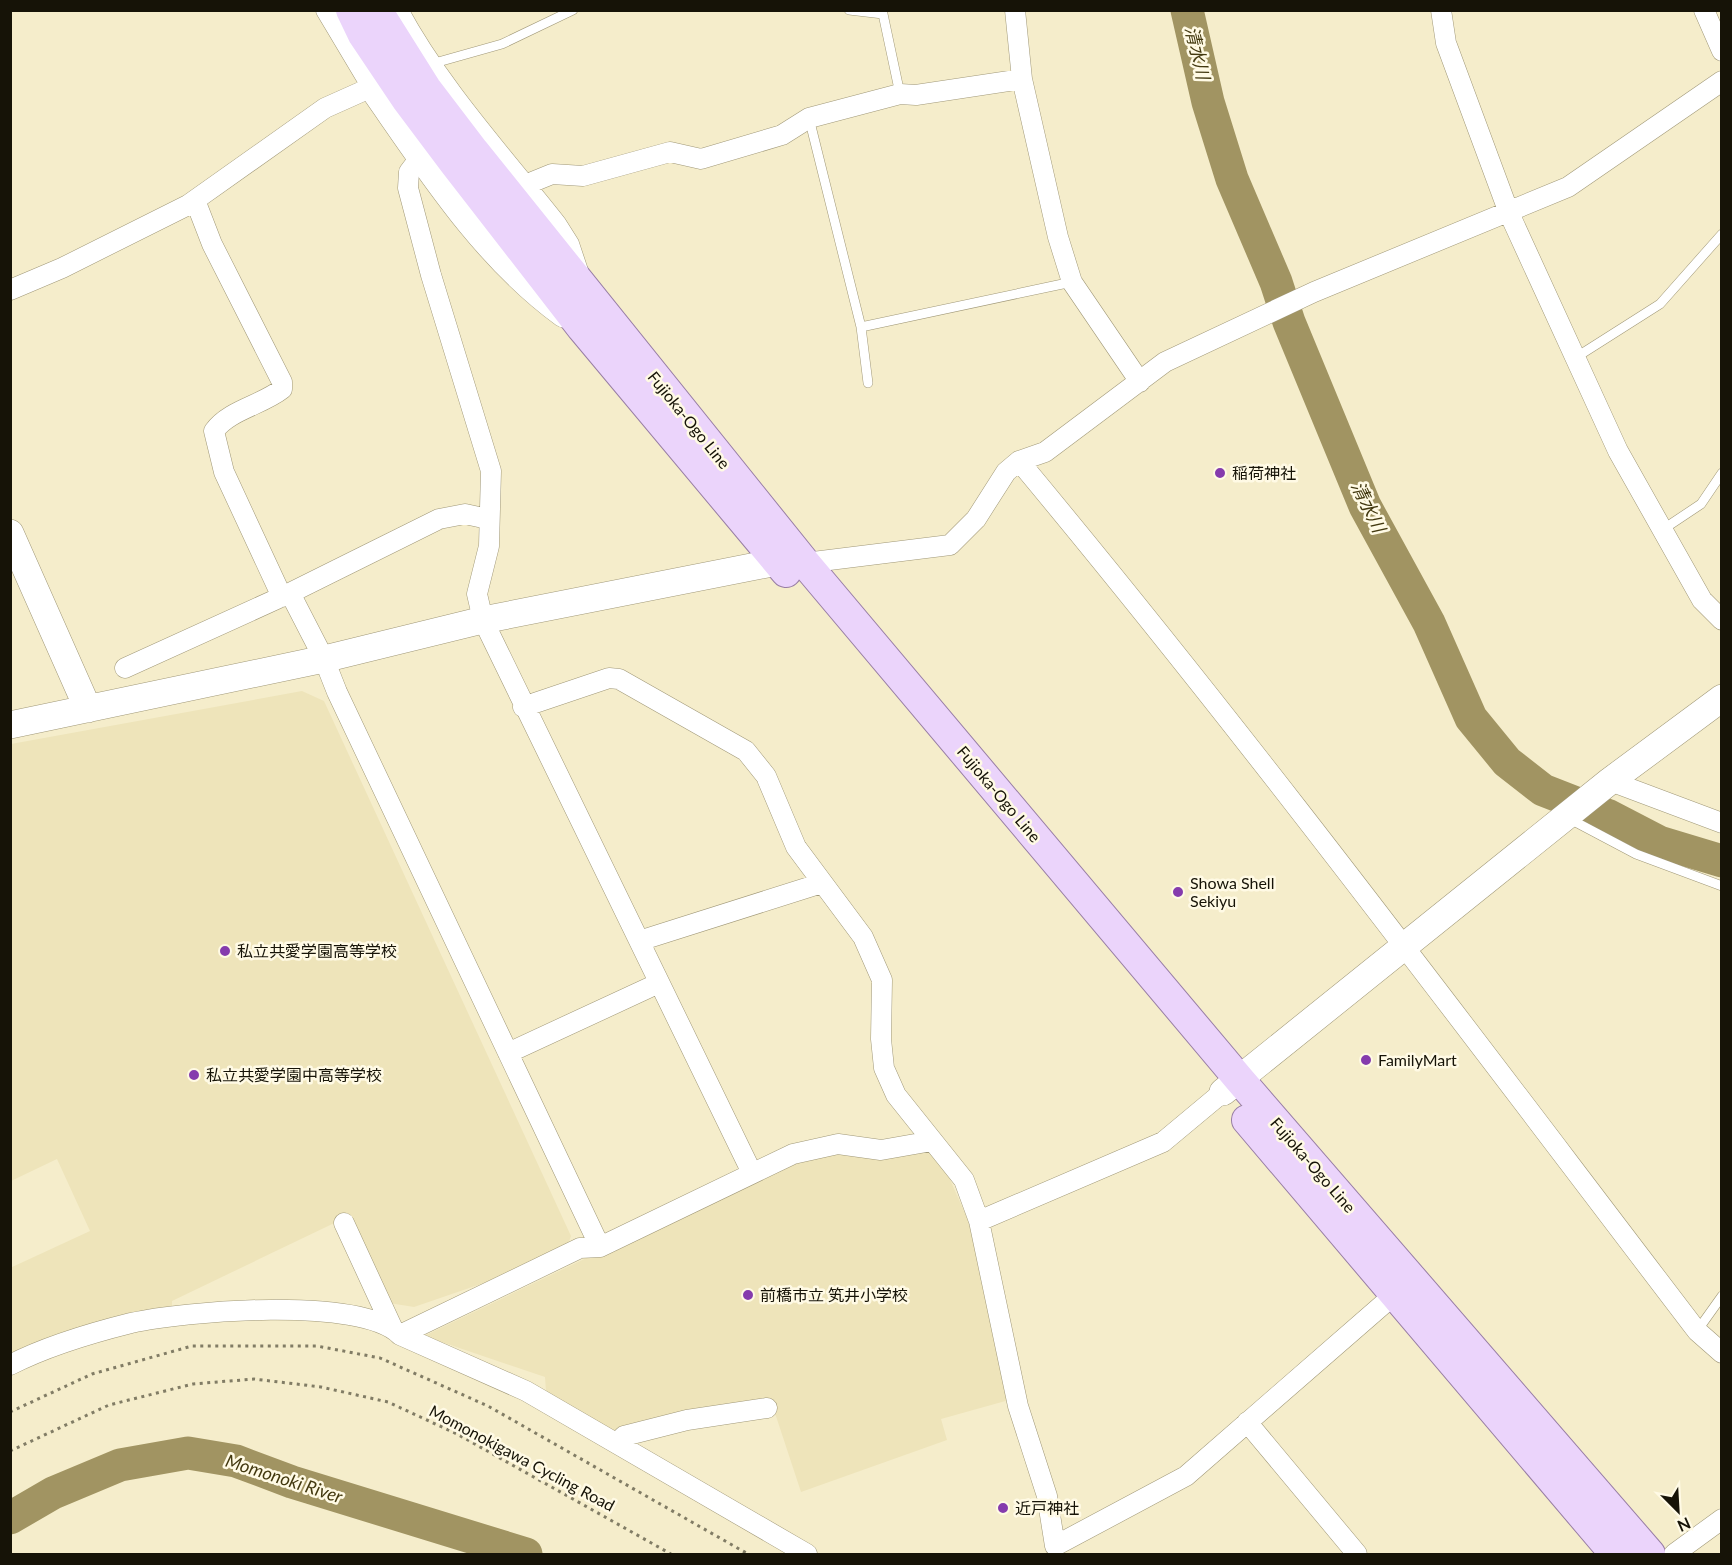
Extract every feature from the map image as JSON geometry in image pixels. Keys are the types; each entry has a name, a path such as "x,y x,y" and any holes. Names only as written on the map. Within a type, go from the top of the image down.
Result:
{"main road":[{"name":"Fujioka-Ogo Line","path":"351,10 363,35 406,99 582,328 791,562 1231,1085 1650,1554"},
{"name":"Fujioka-Ogo Line","path":"377,10 426,88 578,282 791,562"},
{"name":"Fujioka-Ogo Line","path":"1231,1085 1395,1294 1615,1554"}],"street":[{"path":"326,10 372,87 421,156 506,264 541,298 582,328"},
{"path":"398,10 431,64 569,244 577,264 578,282"},
{"path":"1015,10 1022,79 1058,237 1072,282 1140,382"},
{"path":"1441,10 1446,44 1509,213 1575,358 1618,451 1701,600 1722,620"},
{"path":"1704,10 1722,51"},
{"path":"529,189 552,174 583,176 670,152 701,159 782,135 809,118 900,94 916,95 1022,79"},
{"path":"10,724 324,658 483,620 791,562 950,544 976,519 1006,472 1019,461 1045,452 1166,362 1314,292 1568,187 1722,81"},
{"path":"10,290 62,268 195,200 325,108 372,87"},
{"path":"421,156 410,172 408,188 491,471 489,546 477,594 483,620 523,707 752,1173"},
{"path":"195,200 212,244 282,382 282,389 269,399 220,422 214,431 224,472 286,595 324,658 600,1247"},
{"path":"1019,461 1088,544 1403,946 1697,1331 1722,1353"},
{"path":"124,668 286,595 451,515 465,514 488,519"},
{"path":"10,533 88,709"},
{"path":"523,707 614,678 746,751 766,776 796,847 862,937 882,980 881,1039 884,1068 896,1095 964,1180 979,1221 1018,1406 1047,1496 1054,1550 1186,1476 1395,1294"},
{"path":"979,1221 1163,1142 1610,781 1722,698"},
{"path":"1610,781 1722,823"},
{"path":"639,941 822,883"},
{"path":"508,1053 659,982"},
{"path":"396,1331 580,1248 600,1247 793,1154 838,1144 881,1150 932,1141"},
{"path":"344,1223 396,1331"},
{"path":"10,1365 91,1335 132,1323 168,1317 304,1310 357,1316 396,1331 508,1382 807,1554"},
{"path":"617,1443 624,1436 687,1420 767,1408"},
{"path":"1247,1422 1357,1554"},
{"path":"1674,1554 1722,1519"}],"lane":[{"path":"849,10 883,14 900,94"},
{"path":"431,64 502,44 569,12"},
{"path":"809,118 861,327 868,383"},
{"path":"1575,358 1660,304 1722,234"},
{"path":"861,327 1072,282"},
{"path":"1662,530 1701,504 1722,473"},
{"path":"1565,817 1636,854 1722,886"},
{"path":"1697,1331 1722,1296"}],"path":[{"path":"10,1412 92,1374 192,1346 317,1346 380,1358 488,1406 748,1554"},
{"name":"Momonokigawa Cycling Road","path":"10,1451 110,1405 193,1384 254,1379 321,1387 388,1402 456,1434 672,1554"}],"shaded area":[{"name":"私立共愛学園高等学校","path":"302,691 324,701 571,1236 567,1247 510,1274 414,1307 389,1303 349,1216 172,1301 172,1307 80,1327 11,1353 10,1268 90,1231 57,1159 11,1181 11,744"},
{"name":"前橋市立 笂井小学校","path":"840,1151 885,1157 929,1151 948,1175 968,1220 1009,1400 941,1419 947,1440 801,1492 771,1401 613,1432 546,1391 545,1377 424,1336 605,1249 795,1164"}],"waterway":[{"name":"清水川","path":"1187,10 1208,102 1232,179 1276,282 1289,322 1365,506 1429,623 1471,718 1507,762 1543,790 1607,815 1659,842 1722,861"},
{"name":"Momonoki River","path":"10,1518 53,1493 120,1465 188,1453 236,1461 292,1482 526,1554"}],"place":[{"name":"稲荷神社","path":"1220,473"},
{"name":"Showa Shell Sekiyu","path":"1178,892"},
{"name":"私立共愛学園高等学校","path":"225,951"},
{"name":"FamilyMart","path":"1366,1060"},
{"name":"私立共愛学園中高等学校","path":"194,1075"},
{"name":"前橋市立 笂井小学校","path":"748,1295"},
{"name":"近戸神社","path":"1003,1508"}]}
